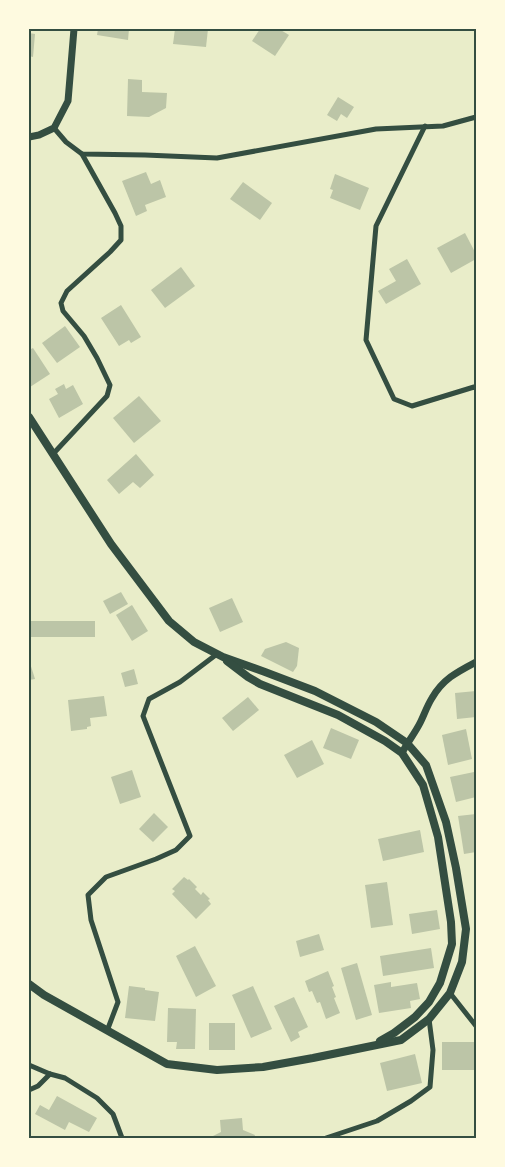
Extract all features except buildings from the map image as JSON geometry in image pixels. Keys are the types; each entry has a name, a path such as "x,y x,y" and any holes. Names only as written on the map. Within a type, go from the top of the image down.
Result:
{"main road":[{"path":"29,417 111,544 169,621 194,642 220,656 316,692 376,722 407,743 426,765 446,822 466,929 462,962 450,993 429,1019 401,1040 263,1067 217,1070 167,1064 44,995 29,984"},
{"path":"220,656 248,678 338,715 385,741 402,753 423,785 438,837 451,922 452,944 440,983 429,1002 394,1033 372,1046"},
{"path":"29,990 44,995"}],"street":[{"path":"29,137 40,136 54,128 68,101 74,29"},
{"path":"82,154 217,158 376,129 443,126 476,117"},
{"path":"425,126 376,226 366,340 394,399 412,406 474,387 476,388"},
{"path":"53,454 107,396 110,385 84,336 62,311 61,303 67,291 121,240 121,226 82,154 66,142 54,128"},
{"path":"107,1031 118,1002 91,920 88,895 106,877 156,860 176,850 190,836 143,716 149,699 180,682 220,656"},
{"path":"402,753 432,698 442,685 454,674 476,662"},
{"path":"450,993 476,1026"},
{"path":"326,1138 377,1121 430,1087 433,1050 429,1019"},
{"path":"29,1065 65,1078 96,1098 112,1114 122,1138"},
{"path":"29,1090 38,1086 50,1074"}]}
